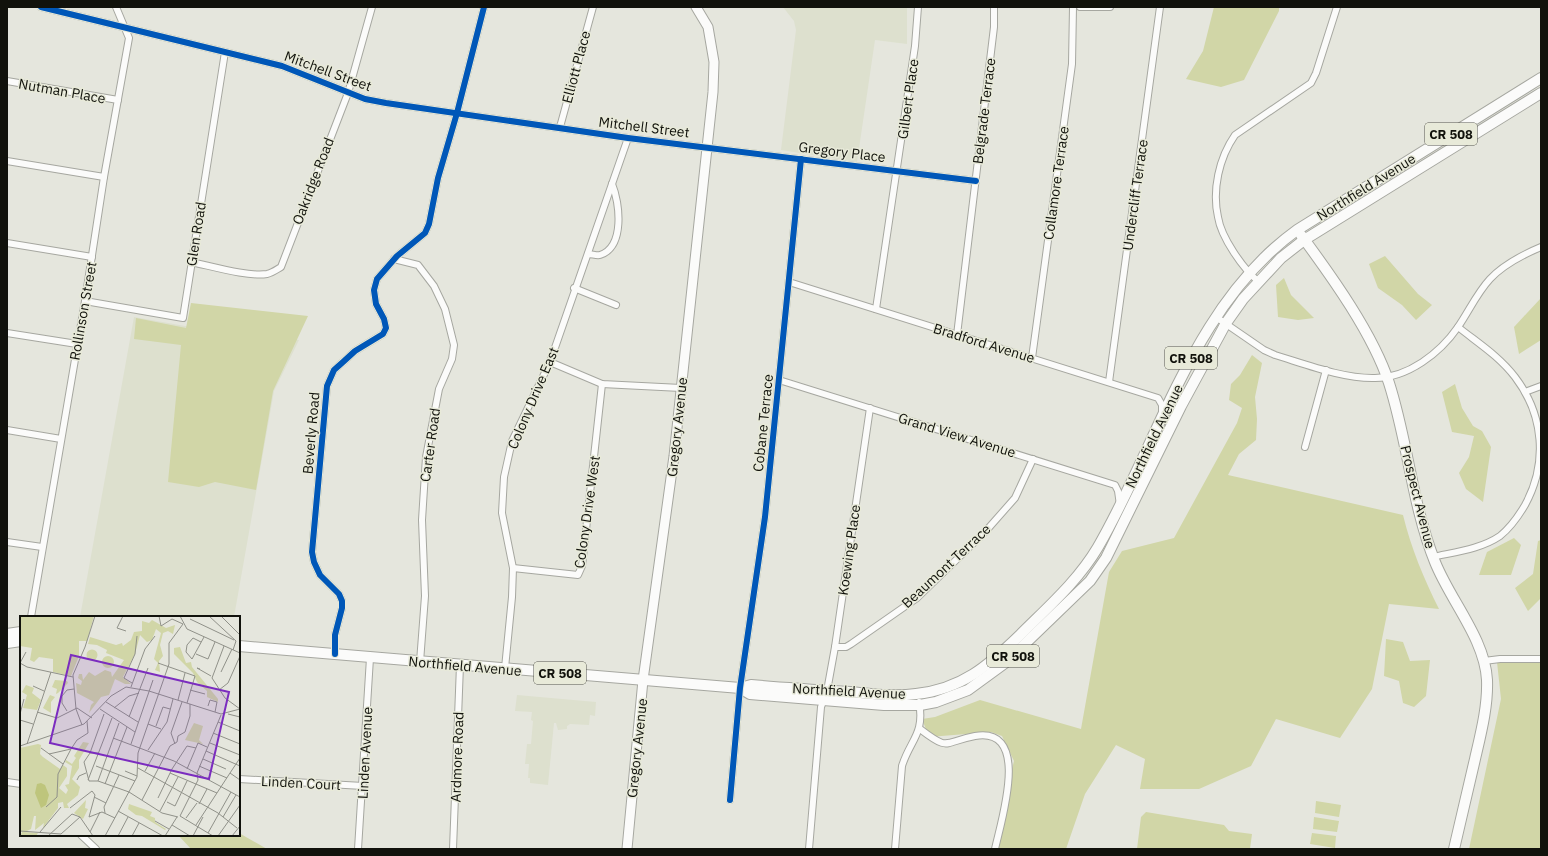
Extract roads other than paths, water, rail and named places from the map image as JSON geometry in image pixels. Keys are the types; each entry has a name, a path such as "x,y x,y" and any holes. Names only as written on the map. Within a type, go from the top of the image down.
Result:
{"main road":[{"name":"Gregory Avenue","path":"627,849 643,680 674,456 714,62 708,27 696,7"},
{"name":"Northfield Avenue","path":"826,696 884,705 920,705 952,696 982,681 1005,663 1071,601 1090,581 1106,558 1163,418 1192,355 1216,317 1248,273 1274,247 1297,230 1541,78"},
{"name":"Northfield Avenue","path":"240,646 740,688 750,694 893,696 917,694 964,681 993,661 1069,587 1098,547 1120,505 1133,491 1226,323 1243,299 1281,258 1304,240 1541,93"},
{"name":"Prospect Avenue","path":"1297,230 1338,289 1374,348 1387,376 1398,414 1422,522 1433,557 1447,588 1472,634 1484,662 1487,686 1484,717 1454,849"},
{"path":"1171,402 1181,406"},
{"path":"7,630 20,631"},
{"path":"7,634 20,631"},
{"path":"7,643 20,641"}],"street":[{"name":"Mitchell Street","path":"42,7 282,66 365,99 457,114 628,138 706,147"},
{"name":"Rollinson Street","path":"31,616 77,344 86,301 104,177 129,38 116,7"},
{"name":"Oakridge Road","path":"191,262 249,273 266,274 275,271 281,266 348,93 372,7"},
{"name":"Beverly Road","path":"335,654 335,635 342,608 342,600 339,594 318,571 312,552 325,396 334,370 355,352 383,334 386,328 384,319 376,304 374,290 376,279 394,259 424,233 429,224 438,178 457,114 484,7"},
{"name":"Elliott Place","path":"560,128 592,7"},
{"name":"Gilbert Place","path":"876,309 915,46 918,7"},
{"name":"Belgrade Terrace","path":"957,335 994,27 994,7"},
{"name":"Collamore Terrace","path":"1032,358 1072,64 1073,7"},
{"path":"1080,7 1110,7"},
{"name":"Undercliff Terrace","path":"1109,382 1160,7"},
{"path":"1259,282 1248,273 1239,260 1218,219 1216,195 1219,171 1229,142 1235,135 1311,83 1316,73 1337,7"},
{"name":"Glen Road","path":"86,301 183,318 225,52"},
{"name":"Nutman Place","path":"7,81 118,100"},
{"name":"Colony Drive East","path":"505,668 512,597 513,568 502,513 504,477 512,442 550,362 574,288 588,254 628,138"},
{"name":"Gregory Place","path":"706,147 976,181"},
{"name":"Cobane Terrace","path":"730,800 740,688 765,517 801,159"},
{"path":"7,161 104,177"},
{"path":"588,254 600,255 610,249 616,238 618,198 612,184"},
{"path":"7,243 92,257"},
{"path":"1216,317 1268,353 1326,370 1370,378 1387,376 1404,372 1440,348 1458,327 1481,290 1500,269 1512,260 1541,247"},
{"name":"Carter Road","path":"394,259 418,265 434,286 445,309 454,345 452,359 439,389 426,457 422,520 424,596 420,662"},
{"name":"Bradford Avenue","path":"789,282 1158,398 1162,405 1163,418"},
{"path":"574,288 616,305"},
{"path":"1433,557 1469,548 1499,536 1515,521 1530,497 1540,468 1540,447 1536,421 1525,392 1504,364 1458,327"},
{"path":"7,333 77,344"},
{"path":"550,362 602,384 681,388"},
{"path":"1305,447 1326,370"},
{"name":"Grand View Avenue","path":"779,380 1115,485 1118,491 1120,505"},
{"name":"Colony Drive West","path":"513,568 578,575 582,566 602,384"},
{"path":"1525,392 1541,386"},
{"name":"Koewing Place","path":"809,849 821,707 826,696 835,647 870,408"},
{"path":"7,430 61,439"},
{"name":"Beaumont Terrace","path":"835,647 846,647 917,598 985,532 1015,498 1033,459"},
{"path":"7,542 42,547"},
{"name":"Linden Avenue","path":"358,849 370,658"},
{"path":"1484,662 1500,659 1541,660"},
{"name":"Ardmore Road","path":"453,849 460,665"},
{"path":"894,849 902,766 906,754 913,744 920,729 920,705 917,694"},
{"path":"920,729 936,741 944,744 986,735 998,739 1003,744 1009,760 1008,788 995,849"},
{"name":"Linden Court","path":"240,779 363,786"},
{"path":"7,782 20,784"},
{"path":"82,836 96,849"}]}
